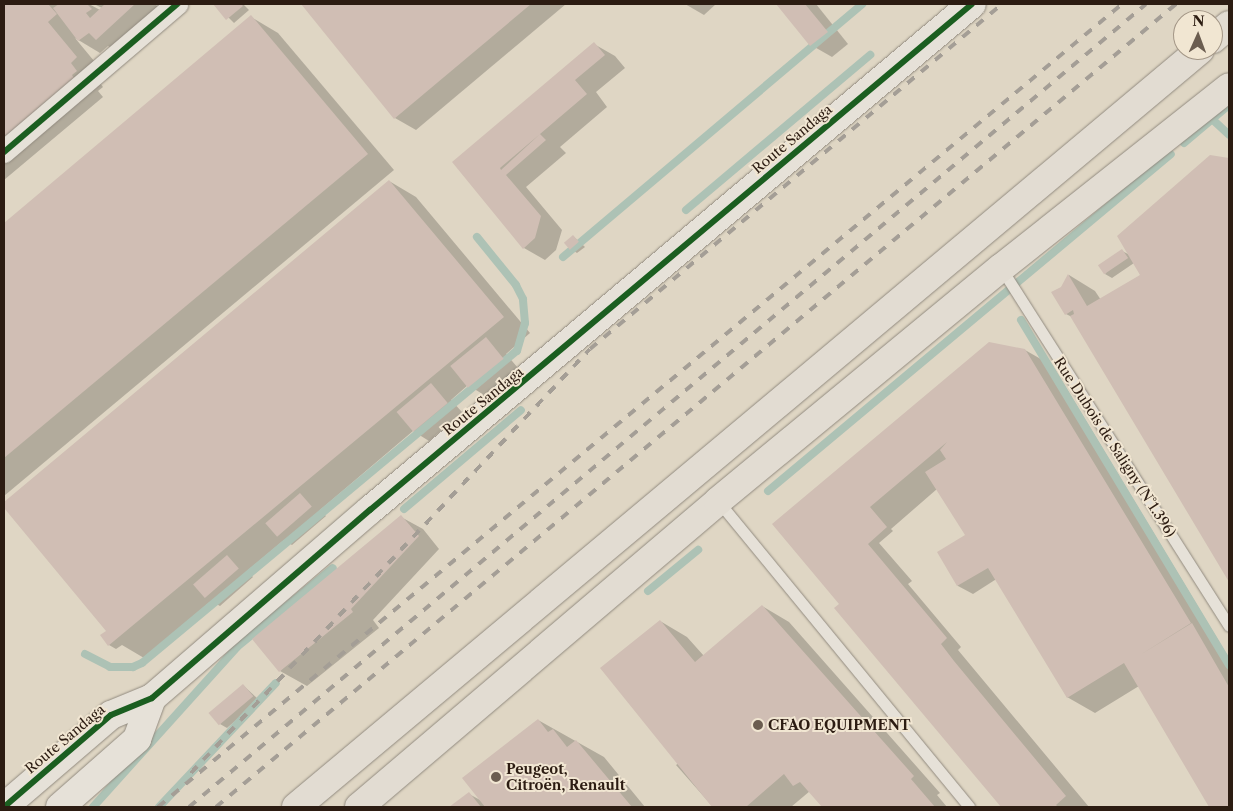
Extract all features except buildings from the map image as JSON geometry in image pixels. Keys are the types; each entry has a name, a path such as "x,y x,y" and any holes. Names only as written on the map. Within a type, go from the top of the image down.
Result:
{"highway":[{"path":"296,807 1188,60"},
{"path":"359,807 718,501 1002,268 1229,89"}],"street":[{"path":"4,152 177,4"},
{"name":"Route Sandaga","path":"4,807 111,715 152,698 370,510 972,4"},
{"path":"60,807 137,739 152,698"}],"lane":[{"name":"Rue Dubois de Saligny (N°1.396)","path":"1002,268 1229,626"},
{"path":"718,501 969,807"}],"waterway":[{"path":"563,257 862,4"},
{"path":"686,210 870,55"},
{"path":"1184,143 1229,105"},
{"path":"1212,119 1229,135"},
{"path":"768,491 1171,154"},
{"path":"85,654 110,667 133,667 142,663 517,351 525,323 523,299 516,285 477,237"},
{"path":"1021,320 1229,665"},
{"path":"404,509 521,410"},
{"path":"648,591 698,550"},
{"path":"93,807 237,647 333,568"},
{"path":"159,807 276,683"}],"railway":[{"path":"191,773 590,349 1002,4"},
{"path":"158,807 1122,4"},
{"path":"189,807 1146,4"},
{"path":"216,807 1176,4"}],"cycle path":[{"path":"4,152 177,4"},
{"path":"4,807 111,715 152,698 370,510 972,4"}],"place":[{"name":"CFAO EQUIPMENT","path":"758,725"},
{"name":"Peugeot, Citroën, Renault","path":"496,777"}]}
